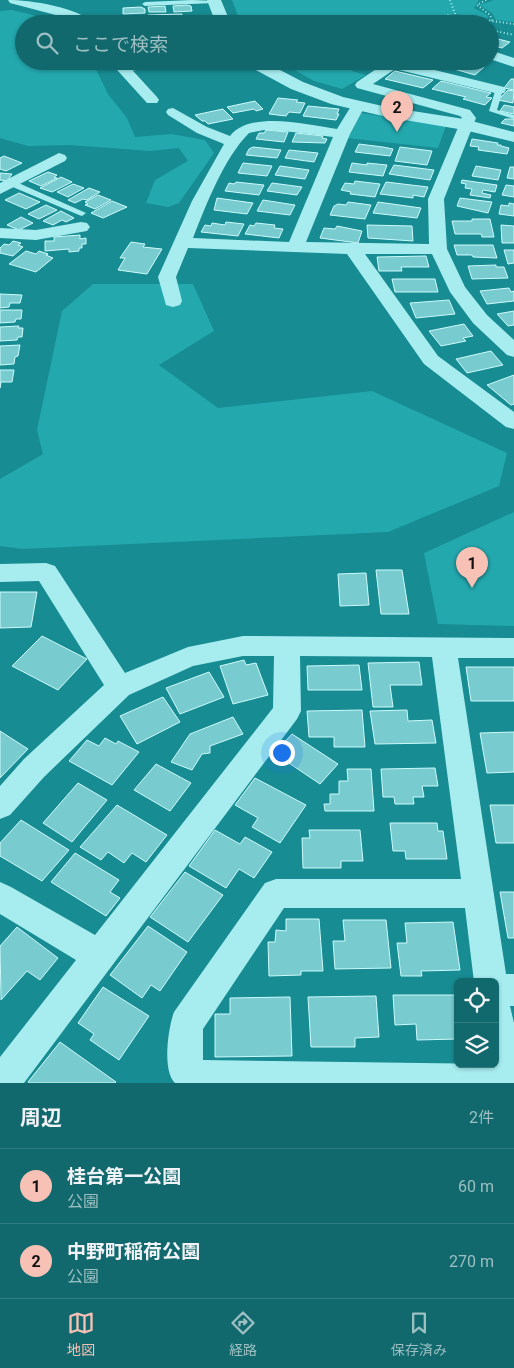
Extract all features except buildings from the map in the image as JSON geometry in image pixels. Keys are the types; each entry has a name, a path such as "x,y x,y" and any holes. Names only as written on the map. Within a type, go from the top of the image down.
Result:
{"street":[{"path":"14,0 67,15"},
{"path":"214,0 221,15"},
{"path":"499,57 514,62"},
{"path":"124,70 152,100"},
{"path":"269,70 314,93 358,106 467,124 514,137"},
{"path":"383,70 362,85 465,113 469,118 436,199 438,249 456,288 480,319 512,348"},
{"path":"417,70 499,90"},
{"path":"295,247 342,134 358,106"},
{"path":"172,112 202,130 232,142"},
{"path":"174,301 167,277 188,228 232,142 244,130 267,125 342,134"},
{"path":"5,186 59,158"},
{"path":"0,233 36,235 81,220"},
{"path":"182,243 352,249 438,249"},
{"path":"352,249 431,360 514,422"},
{"path":"0,573 46,572 120,687"},
{"path":"2,1083 288,711 287,645"},
{"path":"0,806 34,768 120,687 188,657 243,646 514,648"},
{"path":"444,648 490,978"},
{"path":"478,894 276,893 186,1024 185,1069 200,1079 505,1082 497,1023"},
{"path":"0,897 100,956"},
{"path":"499,990 514,990"}],"lane":[{"path":"145,4 214,0"},
{"path":"499,90 493,111 514,117"},
{"path":"5,186 81,220"}],"path":[{"path":"450,0 456,15"},
{"path":"486,0 477,5 481,10 490,15"},
{"path":"499,22 514,24"},
{"path":"499,32 514,35"}],"shaded area":[{"path":"232,0 479,0 474,8 487,15 452,14 238,15"},
{"path":"494,0 514,0 514,22 499,20 499,15 493,15 479,5"},
{"path":"12,10 33,15 15,15 15,70 96,70 108,94 127,118 135,137 172,134 205,140 214,153 179,203 168,207 146,203 155,180 188,161 179,148 150,151 70,145 28,146 0,138 0,11"},
{"path":"295,70 352,70 366,75 342,89 314,81"},
{"path":"361,113 446,126 438,148 347,138"},
{"path":"93,284 193,284 214,331 159,365 218,408 372,391 507,453 499,486 388,532 23,549 0,546 0,479 43,454 37,430 62,311"},
{"path":"514,512 514,626 438,624 424,553"}],"place":[{"name":"中野町稲荷公園","path":"397,132"},
{"name":"桂台第一公園","path":"472,588"}]}
